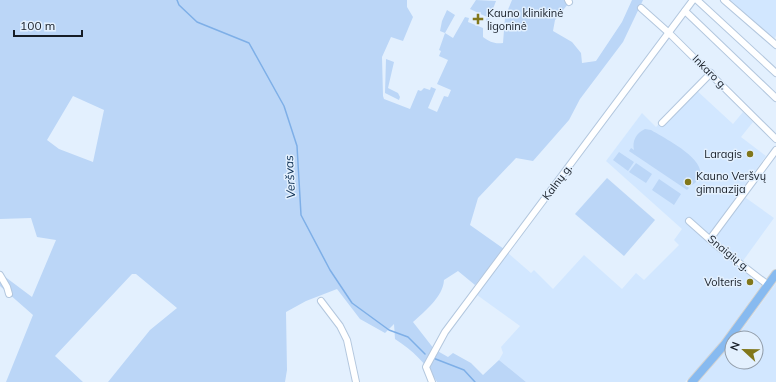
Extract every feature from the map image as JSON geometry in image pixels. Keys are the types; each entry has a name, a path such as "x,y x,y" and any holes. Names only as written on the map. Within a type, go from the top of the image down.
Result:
{"main road":[{"path":"692,382 725,344 776,274"}],"street":[{"name":"Kalnų g.","path":"432,382 426,367 456,315 693,0"},
{"path":"697,0 776,73"},
{"path":"724,0 776,45"},
{"name":"Inkaro g.","path":"641,8 669,32 776,139"},
{"path":"685,11 776,98"},
{"path":"662,122 710,73"},
{"path":"710,238 776,150"},
{"name":"Snaigių g.","path":"689,222 768,285"},
{"path":"0,274 7,286 9,294"},
{"path":"321,301 340,326 347,340 356,382"}],"shaded area":[{"path":"0,0 407,0 407,7 413,17 403,41 391,37 382,57 383,96 384,99 410,109 418,90 421,91 424,88 430,90 431,87 436,89 428,108 437,112 444,96 448,97 451,90 437,84 448,60 439,56 441,51 439,50 445,33 453,38 465,17 469,18 468,22 483,28 483,37 495,43 503,43 505,17 512,0 566,0 568,4 555,20 553,31 572,42 581,53 582,63 596,61 622,22 632,0 643,0 623,42 580,99 569,120 533,161 516,158 478,198 470,225 504,249 475,285 458,271 444,280 443,286 437,298 413,322 434,349 448,357 453,353 471,363 483,375 499,360 526,382 437,382 419,358 395,339 394,324 385,333 360,319 337,289 306,301 286,312 287,370 285,382 108,382 150,330 177,308 136,274 132,274 55,356 83,382 6,382 33,315 0,286 0,273 32,297 56,240 37,237 31,218 0,219","holes":["73,96 104,110 93,162 59,149 47,140"]},
{"path":"476,0 496,1 488,22 486,21 487,17 470,9"},
{"path":"726,0 776,0 776,36 773,40"},
{"path":"447,10 455,15 445,33 440,31 442,21"},
{"path":"386,59 394,62 388,88 398,93 400,97 399,100 385,93"},
{"path":"694,88 733,124 743,112 753,122 741,137 766,156 739,193 774,218 740,265 763,283 729,330 724,330 724,337 713,352 685,382 526,382 499,360 503,353 501,347 520,326 477,295 508,253 531,273 534,270 553,289 584,255 622,289 636,273 644,280 679,245 674,240 682,229 606,161 642,113 656,127"},
{"path":"645,129 651,130 675,144 684,150 698,164 700,171 699,178 694,184 686,186 689,188 687,190 629,151 631,148 634,150 635,138"},
{"path":"619,152 634,162 628,171 613,160"},
{"path":"636,163 652,174 646,183 629,172"},
{"path":"607,178 655,220 624,256 575,214"},
{"path":"659,179 681,194 674,205 652,190"},
{"path":"776,283 776,382 699,382 724,352 724,370 764,370 764,330 742,330"}],"waterway":[{"name":"Veršvas","path":"177,0 179,5 197,22 249,43 284,106 297,146 301,215 330,270 352,303 389,330 408,337 425,354"},
{"name":"Veršvas","path":"433,358 464,370 475,382"}],"place":[{"name":"Kauno klinikinė ligoninė","path":"478,19"},
{"name":"Laragis","path":"750,154"},
{"name":"Kauno Veršvų gimnazija","path":"688,182"},
{"name":"Volteris","path":"750,282"}]}
